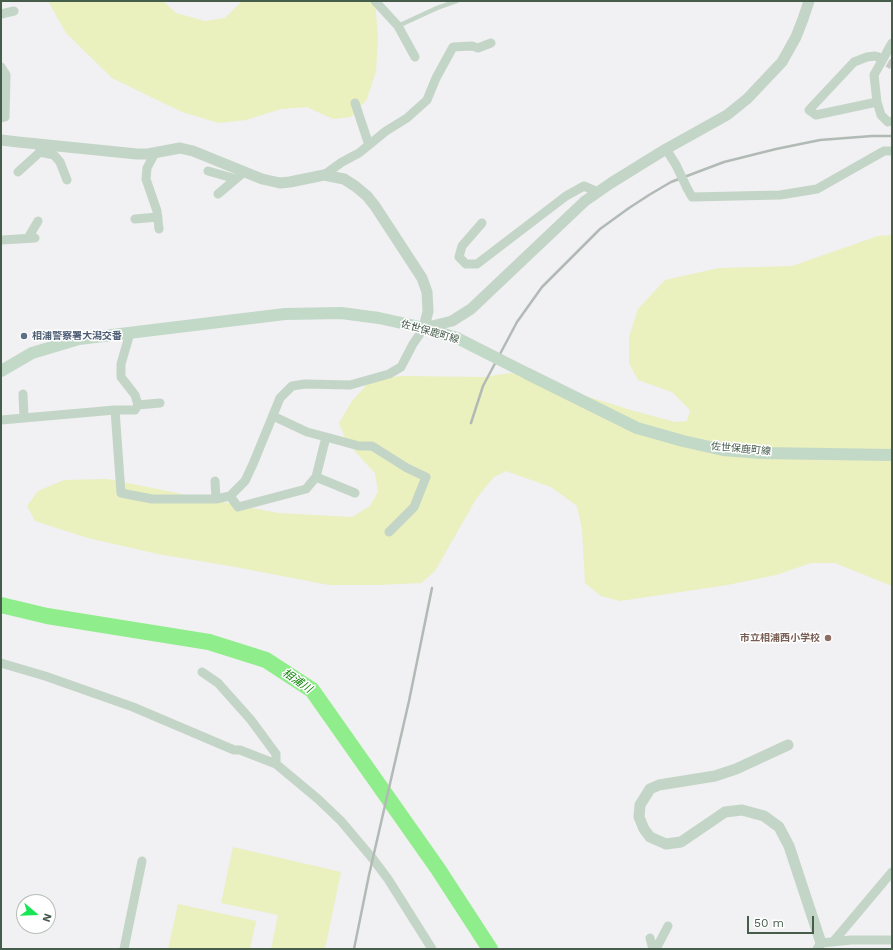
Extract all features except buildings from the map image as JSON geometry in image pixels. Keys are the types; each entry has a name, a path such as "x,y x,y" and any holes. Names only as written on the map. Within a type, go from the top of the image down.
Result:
{"main road":[{"name":"佐世保鹿町線","path":"1,372 32,353 79,340 285,314 341,313 379,318 424,328 457,338 637,428 683,441 723,450 761,453 892,455"}],"street":[{"path":"375,1 398,26 415,58"},
{"path":"424,328 452,321 471,309 586,201 611,183 666,149 727,115 747,99 762,85 782,62 803,19 809,1"},
{"path":"1,14 14,11"},
{"path":"324,175 342,162 359,153 386,131 407,118 427,100 436,78 453,47 472,46 478,48 491,43"},
{"path":"892,43 874,74 877,102 881,115 888,122 892,121"},
{"path":"875,56 867,57 854,62 810,110 816,115 877,102"},
{"path":"1,67 6,75 5,117 1,118"},
{"path":"355,103 369,145"},
{"path":"1,140 40,148 137,154 155,153 180,148 193,151 240,175"},
{"path":"18,172 40,148"},
{"path":"40,148 54,155 60,162 67,180"},
{"path":"666,149 692,197 780,195 817,189 884,151 892,151"},
{"path":"155,153 147,168 146,179 157,211 159,229"},
{"path":"115,410 121,493 152,499 216,499 230,496 245,481 280,398 292,386 305,384 350,385 390,374 401,367 413,344 424,328 428,311 427,292 422,278 375,206 367,196 355,186 344,179 324,175 280,183 240,175 208,171"},
{"path":"218,194 240,175"},
{"path":"482,223 462,246 459,257 466,264 477,264 572,192 584,186 598,192"},
{"path":"134,219 158,217"},
{"path":"1,240 32,238 38,220"},
{"path":"1,420 115,410 135,410 138,405 135,395 121,377 121,364 130,333"},
{"path":"23,394 24,418"},
{"path":"138,405 160,404"},
{"path":"273,416 307,432 359,446 372,446 407,468 426,477 414,507 403,523 389,532"},
{"path":"230,496 238,507 306,489 316,477 326,437"},
{"path":"316,477 355,493"},
{"path":"215,481 216,499"},
{"path":"1,663 45,676 133,707 234,750 240,750 276,764 318,799 355,837 388,878 432,949"},
{"path":"202,672 218,683 251,720 276,754 276,764"},
{"path":"788,745 736,769 715,776 659,785 650,789 640,805 639,817 644,828 650,837 666,844 681,842 725,812 742,810 764,816 779,827 789,846 819,946 833,942 851,940 892,940"},
{"path":"124,949 142,861"},
{"path":"833,942 892,872"},
{"path":"656,949 668,926"},
{"path":"650,938 653,949"}],"lane":[{"path":"398,26 437,8 457,1"}],"green space":[{"path":"48,1 163,1 176,13 205,21 225,18 242,1 375,1 378,37 376,71 367,99 351,117 333,119 307,107 281,109 246,120 219,123 182,112 112,78 66,33"},
{"path":"892,235 892,586 835,563 811,563 776,575 727,585 620,601 601,596 585,583 582,529 577,506 551,487 506,471 494,477 476,499 435,571 421,583 329,585 158,554 88,538 35,521 27,506 38,491 64,480 107,479 278,513 352,517 370,506 378,492 375,473 347,443 339,423 352,401 372,379 402,376 484,377 511,373 634,411 675,422 687,421 690,410 672,392 638,380 629,363 629,337 638,309 665,280 719,268 792,266 878,236"},
{"path":"233,847 341,872 325,949 271,949 278,915 221,903"},
{"path":"178,904 256,921 250,949 168,949"}],"waterway":[{"name":"相浦川","path":"1,605 47,616 209,642 266,660 312,690 438,869 490,949"}],"tunnel":[{"path":"876,56 892,65"}],"railway":[{"path":"471,423 483,386 517,322 542,287 600,229 629,208 671,182 724,162 820,140 892,136"},
{"path":"354,949 369,875 409,701 432,588"}],"place":[{"name":"相浦警察署大潟交番","path":"24,336"},
{"name":"市立相浦西小学校","path":"828,638"}]}
